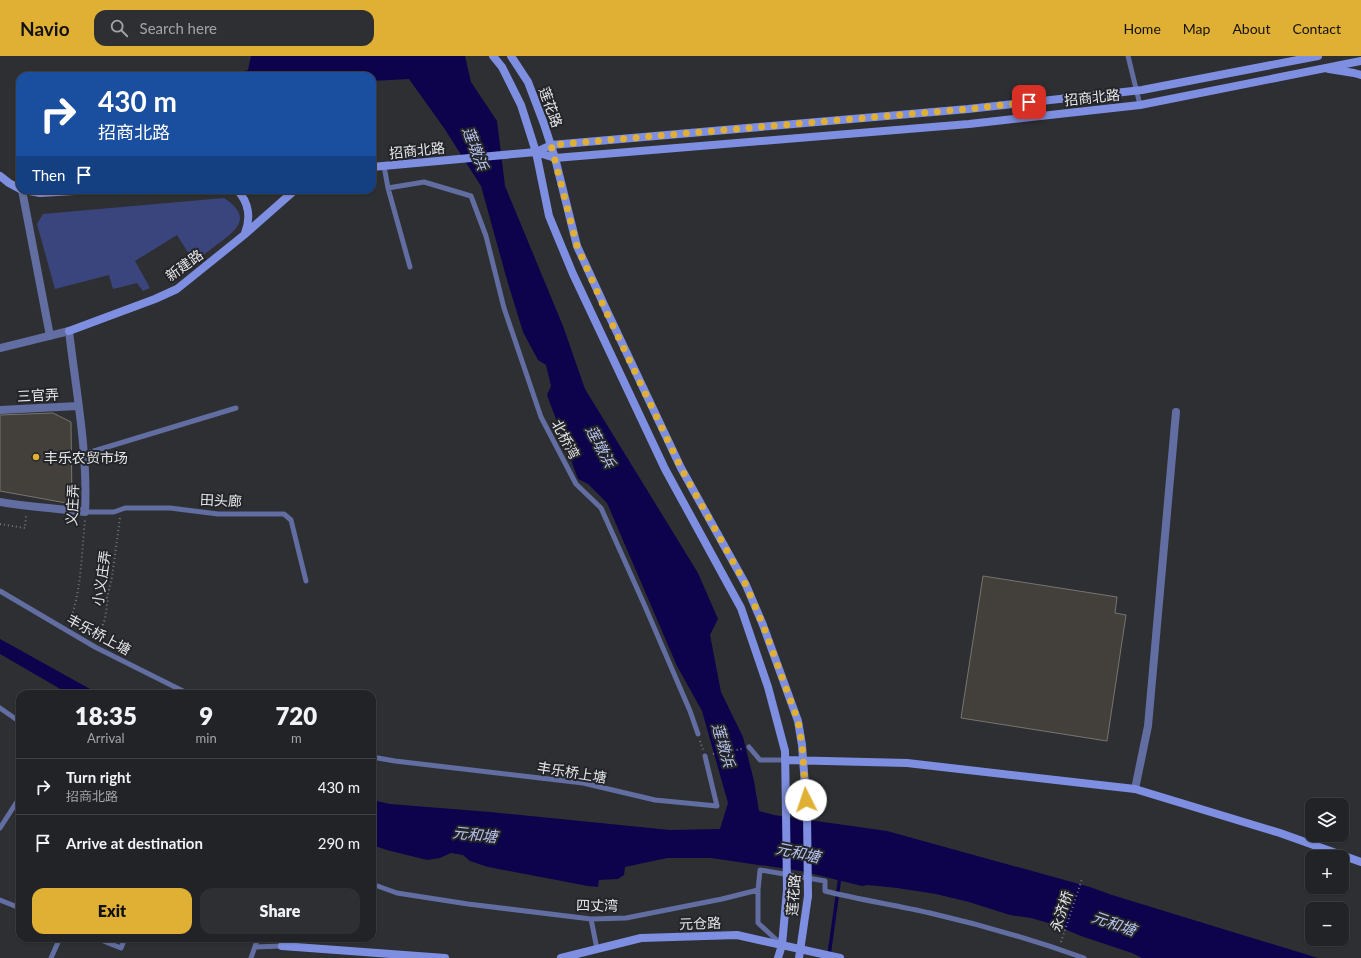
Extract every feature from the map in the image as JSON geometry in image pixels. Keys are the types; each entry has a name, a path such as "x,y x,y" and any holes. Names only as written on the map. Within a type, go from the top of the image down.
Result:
{"street":[{"name":"莲花路","path":"494,56 502,67 521,105 536,152 549,216 573,274 666,469 741,608 768,687 785,751 786,890 782,945 778,958"},
{"name":"莲花路","path":"511,56 528,82 551,145 577,246 604,307 681,468 746,585 781,672 798,721 807,813 808,896 799,958"},
{"name":"招商北路","path":"376,167 536,152 551,145 968,109 1137,90 1318,56"},
{"name":"招商北路","path":"536,152 555,158 969,124 1140,105 1361,61"},
{"path":"1322,68 1361,75"},
{"path":"0,176 16,187"},
{"path":"23,194 50,336"},
{"path":"240,194 244,199 249,214 248,225 244,235"},
{"name":"新建路","path":"69,331 155,299 177,289 244,235 290,194"},
{"path":"0,348 69,331"},
{"name":"义庄弄","path":"69,331 84,454 86,512"},
{"name":"三官弄","path":"0,410 78,406"},
{"path":"1135,789 1148,726 1176,412"},
{"path":"0,502 86,512"},
{"path":"785,760 907,763 1135,789 1280,833 1361,862"},
{"name":"元仓路","path":"561,958 641,938 737,935 839,958"},
{"path":"282,946 445,958"}],"lane":[{"path":"1128,56 1140,105"},
{"path":"384,166 388,188 410,267"},
{"name":"北桥湾","path":"388,188 424,182 471,196 486,236 504,308 541,417 576,484 601,508 690,710 698,734"},
{"path":"84,454 236,408"},
{"name":"田头廊","path":"86,512 114,512 125,508 170,508 218,514 284,514 291,520 306,581"},
{"name":"丰乐桥上塘","path":"0,591 95,647 181,690"},
{"path":"0,708 16,719"},
{"path":"749,747 760,760 785,760"},
{"name":"丰乐桥上塘","path":"376,758 583,783 655,800 717,806 705,756"},
{"path":"0,828 16,803"},
{"path":"782,945 758,923 758,890 760,870 825,881 825,891 983,926 1084,958"},
{"name":"四丈湾","path":"376,885 397,893 475,905 590,919 626,918 722,899 758,890"},
{"path":"0,900 16,906"},
{"path":"590,919 597,949"},
{"path":"51,958 58,942"},
{"path":"106,942 121,948 123,942"},
{"path":"251,958 257,942"},
{"path":"255,947 282,946"}],"path":[{"name":"小义庄弄","path":"95,647 105,620 121,510"},
{"name":"义庄弄","path":"66,631 78,597 86,512"},
{"path":"0,524 25,528 26,513"},
{"path":"698,734 705,756 749,747"},
{"name":"永济桥","path":"1059,949 1082,879"}],"shaded area":[{"path":"224,198 238,211 240,222 232,232 194,262 177,235 135,261 150,288 143,291 137,283 113,289 109,275 55,289 37,224 43,214"}],"water":[{"path":"251,56 465,56 471,82 497,121 505,186 563,326 585,389 698,573 718,619 710,635 721,692 743,737 754,781 759,811 774,815 887,831 1090,887 1318,958 1142,958 1055,925 1031,918 1010,915 969,902 936,894 897,888 868,885 862,886 801,871 711,858 667,858 625,867 624,875 618,879 599,880 598,887 488,867 470,861 463,855 451,853 440,858 427,860 376,846 376,801 390,804 490,812 670,830 720,829 728,803 702,711 677,666 607,503 588,484 578,479 547,395 551,386 546,365 538,360 523,332 481,186 444,128 409,79 376,81 376,72 242,72 248,70"},
{"path":"0,639 92,690 62,690 0,654"}],"building":[{"name":"丰乐农贸市场","path":"53,413 71,422 72,504 0,491 0,415"},
{"path":"983,576 1117,597 1115,613 1126,615 1107,741 961,718"}],"waterway":[{"path":"829,955 840,876"}],"place":[{"name":"丰乐农贸市场","path":"36,457"}],"route":[{"path":"806,800 802,745 798,721 763,625 746,585 681,468 604,307 577,246 551,145 968,109 1029,102"}],"water label":[{"name":"莲墩浜","path":"476,148"},
{"name":"莲墩浜","path":"601,446"},
{"name":"莲墩浜","path":"724,745"},
{"name":"元和塘","path":"475,834"},
{"name":"元和塘","path":"798,852"},
{"name":"元和塘","path":"1114,923"}]}
